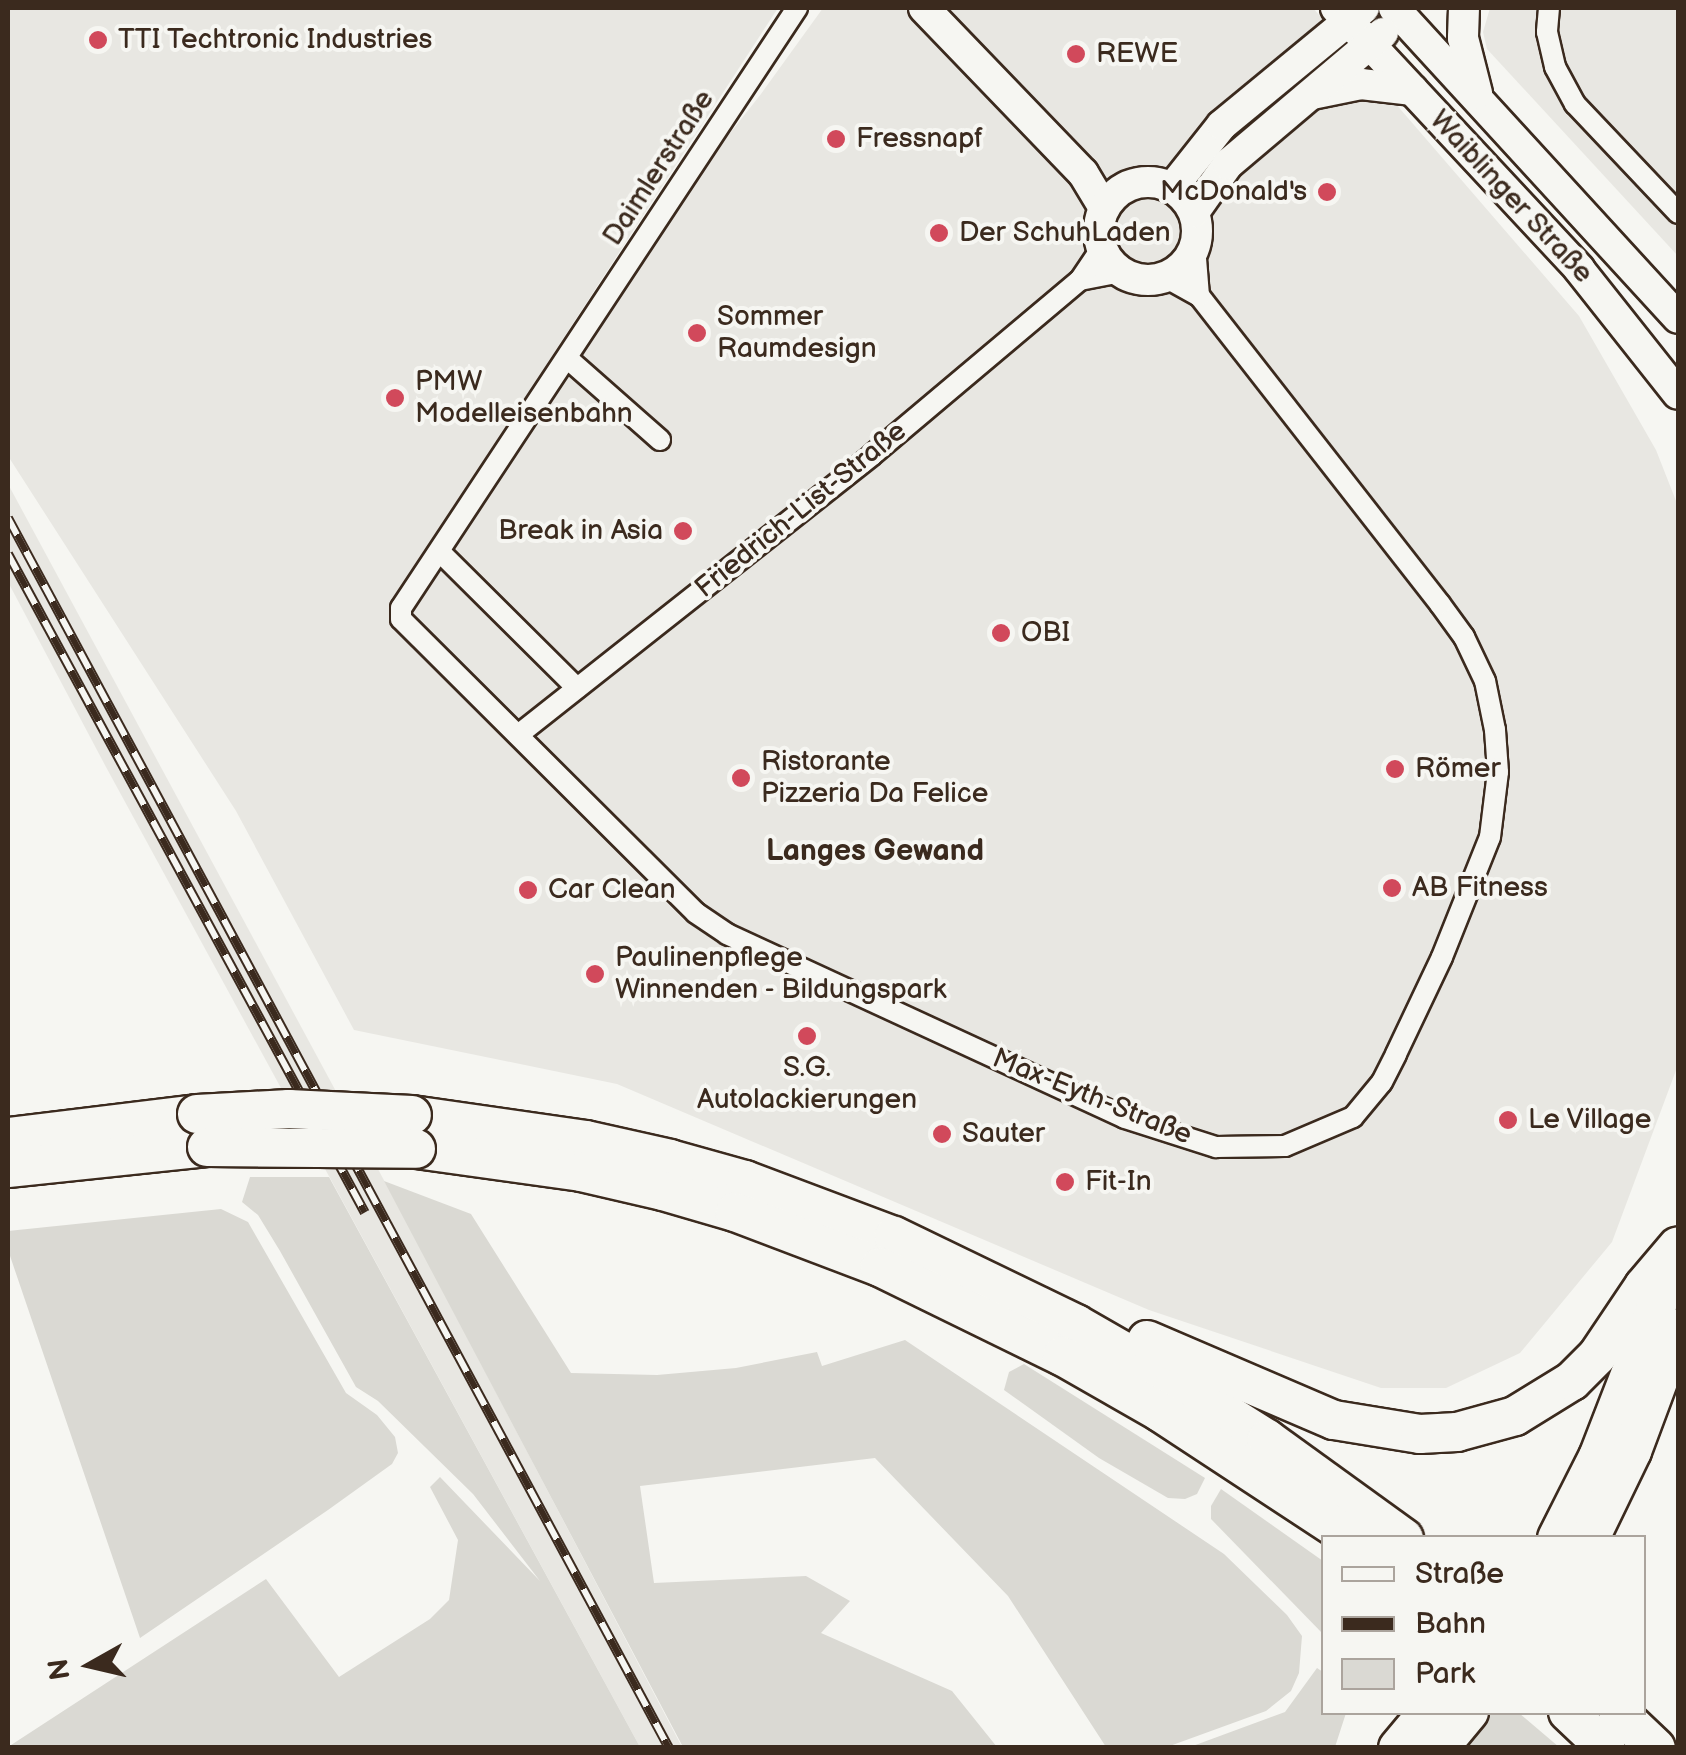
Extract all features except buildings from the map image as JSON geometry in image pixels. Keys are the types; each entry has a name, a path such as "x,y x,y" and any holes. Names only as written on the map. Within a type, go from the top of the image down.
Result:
{"highway":[{"path":"8,1168 289,1109 414,1132 663,1191 734,1212 880,1267 978,1313 1250,1467 1348,1535"},
{"path":"8,1138 202,1130"},
{"path":"414,1132 586,1140 745,1180 894,1236 1076,1324 1267,1439 1400,1535"},
{"path":"1076,1324 1144,1339 1334,1420 1420,1434 1456,1432 1515,1416 1572,1381 1598,1356 1644,1286 1678,1248"},
{"path":"1559,1535 1598,1457 1678,1248"},
{"path":"1591,1535 1632,1451 1678,1328"},
{"path":"1398,1748 1426,1715"},
{"path":"1439,1748 1466,1715"},
{"path":"1567,1715 1583,1748"},
{"path":"1569,1715 1606,1748"},
{"path":"1621,1715 1656,1748"}],"main road":[{"path":"924,8 1082,173 1104,208"},
{"path":"1464,8 1464,38 1479,100"},
{"path":"1194,212 1228,164 1405,11"},
{"name":"Waiblinger Straße","path":"1405,11 1479,100 1678,318"},
{"path":"1172,188 1222,125 1349,12"},
{"name":"Waiblinger Straße","path":"1349,12 1369,44 1591,284 1678,394"},
{"path":"1304,96 1361,84 1412,90"},
{"path":"1082,173 1172,188 1194,212 1198,227 1195,246 1186,262 1165,277"},
{"path":"1121,272 1102,247 1099,232 1104,208 1122,189 1139,182"},
{"name":"Friedrich-List-Straße","path":"1121,272 1148,280 1165,277"}],"street":[{"name":"Daimlerstraße","path":"518,736 401,619 400,608 797,8"},
{"path":"1549,8 1547,32 1554,67 1575,104 1678,213"},
{"path":"1195,246 1200,296"},
{"name":"Friedrich-List-Straße","path":"518,736 768,538 1080,280 1102,247"},
{"name":"Friedrich-List-Straße","path":"1080,280 1121,272"},
{"name":"Max-Eyth-Straße","path":"518,736 696,914 727,934 857,996 1125,1118 1216,1147 1284,1146 1353,1117 1382,1082 1396,1054 1442,957 1490,837 1498,772 1495,730 1484,681 1464,637 1200,296 1165,277"},
{"path":"567,358 660,440"},
{"path":"440,552 577,688"}],"shaded area":[{"path":"8,8 778,8 544,368 761,94 823,8 1313,8 1579,316 1656,450 1678,506 1678,1065 1612,1242 1520,1353 1446,1388 1381,1388 1149,1310 617,1084 354,1030 236,811 8,456"},
{"path":"1490,8 1678,8 1678,256 1487,49 1483,32"},
{"path":"8,484 413,1234 682,1747 640,1747 106,767 8,582"}],"green space":[{"path":"250,1177 329,1177 640,1747 8,1747 266,1579 339,1677 430,1619 449,1600 458,1540 430,1487 440,1477 540,1581 473,1494 378,1401 356,1387 258,1215 242,1202"},
{"path":"384,1181 471,1214 571,1373 657,1375 736,1368 817,1352 822,1366 905,1340 1224,1554 1287,1615 1302,1636 1299,1673 1291,1691 1266,1711 1167,1747 1106,1747 1008,1596 875,1458 640,1486 654,1583 806,1576 850,1601 821,1633 952,1691 997,1747 683,1747"},
{"path":"221,1209 248,1222 346,1393 377,1415 395,1437 398,1453 392,1464 328,1510 140,1638 8,1250 8,1231"},
{"path":"1024,1364 1205,1478 1197,1494 1185,1499 1168,1498 1099,1458 1004,1390 1009,1372"},
{"path":"1221,1489 1321,1560 1321,1632 1211,1519 1211,1506"},
{"path":"1317,1668 1321,1671 1321,1715 1345,1715 1335,1747 1190,1747 1285,1712"},
{"path":"1484,1715 1521,1715 1559,1747 1456,1748"}],"railway":[{"path":"8,518 669,1748"},
{"path":"8,554 365,1213"}],"place":[{"name":"TTI Techtronic Industries","path":"98,40"},
{"name":"REWE","path":"1076,54"},
{"name":"Fressnapf","path":"836,139"},
{"name":"McDonald's","path":"1327,192"},
{"name":"Der SchuhLaden","path":"939,233"},
{"name":"Sommer Raumdesign","path":"697,333"},
{"name":"PMW Modelleisenbahn","path":"395,398"},
{"name":"Break in Asia","path":"683,531"},
{"name":"OBI","path":"1001,633"},
{"name":"Römer","path":"1395,769"},
{"name":"Ristorante Pizzeria Da Felice","path":"741,778"},
{"name":"AB Fitness","path":"1392,888"},
{"name":"Car Clean","path":"528,890"},
{"name":"Paulinenpflege Winnenden - Bildungspark","path":"595,974"},
{"name":"S.G. Autolackierungen","path":"807,1036"},
{"name":"Le Village","path":"1508,1120"},
{"name":"Sauter","path":"942,1134"},
{"name":"Fit-In","path":"1065,1182"}],"district":[{"name":"Langes Gewand","path":"875,851"}]}
